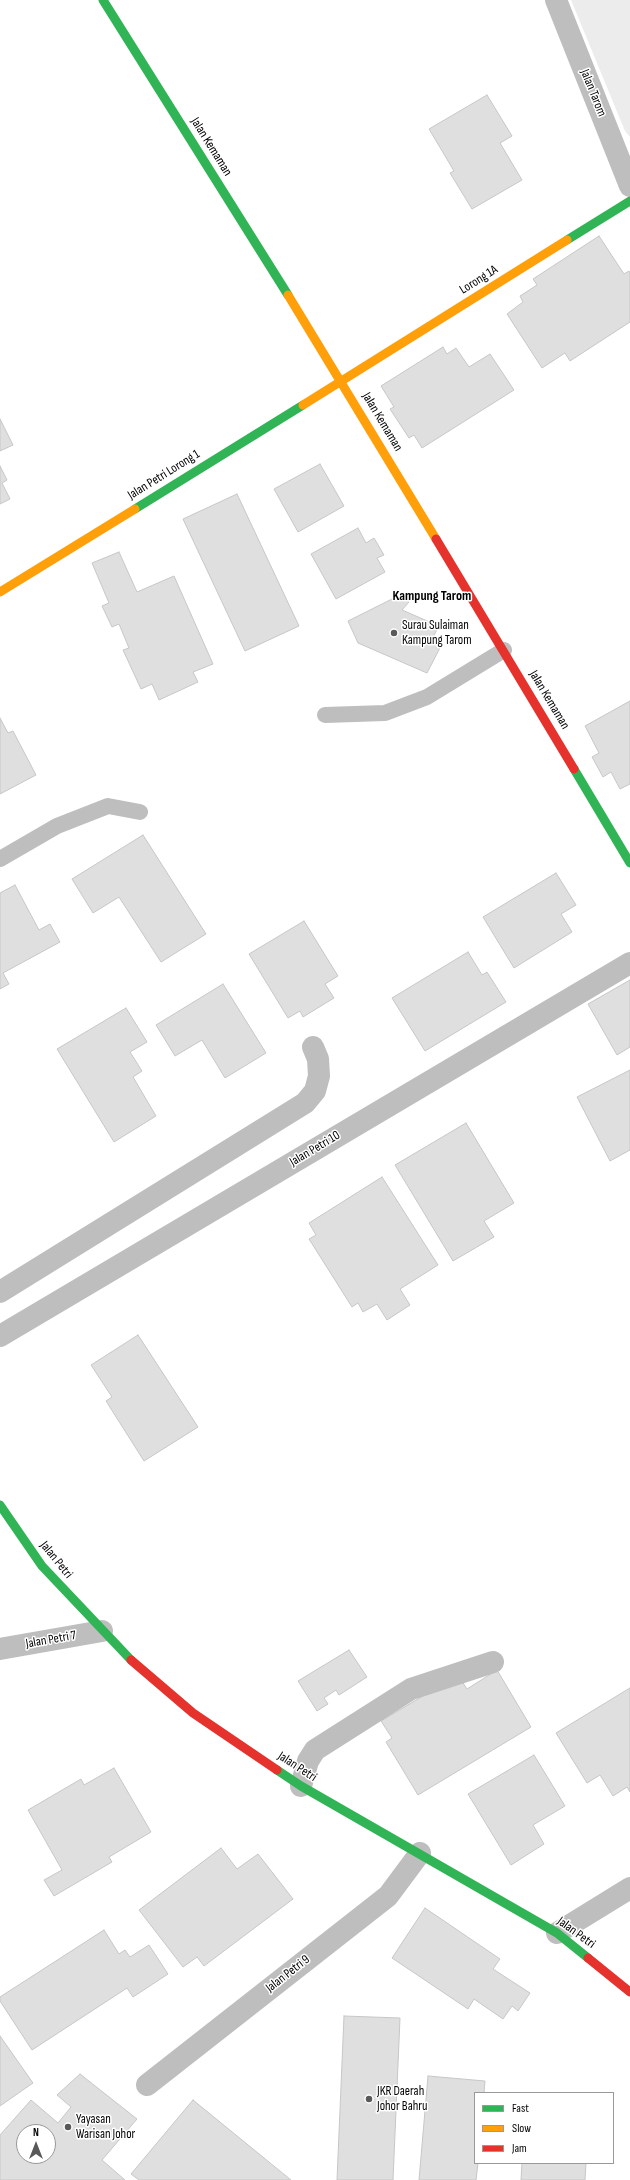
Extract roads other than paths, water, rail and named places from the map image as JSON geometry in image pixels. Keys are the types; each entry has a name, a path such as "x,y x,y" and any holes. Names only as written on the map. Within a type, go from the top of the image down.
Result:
{"street":[{"name":"Jalan Kemaman","path":"103,0 342,381 630,863"},
{"name":"Jalan Tarom","path":"556,0 630,186"},
{"name":"Lorong 1A","path":"342,381 630,201"},
{"name":"Jalan Petri Lorong 1","path":"0,592 342,381"},
{"name":"Jalan Petri 10","path":"0,1336 630,963"},
{"path":"0,1292 305,1103 315,1091 319,1076 314,1046"},
{"name":"Jalan Petri","path":"0,1505 42,1566 102,1631 123,1653 194,1712 301,1786 557,1933 630,1992"},
{"name":"Jalan Petri 7","path":"0,1649 102,1631"},
{"path":"301,1786 308,1761 315,1750 412,1690 493,1662"},
{"name":"Jalan Petri 9","path":"146,2085 388,1896 420,1853"},
{"path":"557,1933 630,1888"}],"lane":[{"path":"325,715 385,713 426,697 504,650"},
{"path":"0,859 57,826 108,806 140,812"}],"place":[{"name":"Surau Sulaiman Kampung Tarom","path":"394,633"},
{"name":"JKR Daerah Johor Bahru","path":"369,2099"},
{"name":"Yayasan Warisan Johor","path":"68,2127"}],"district":[{"name":"Kampung Tarom","path":"432,596"}]}
